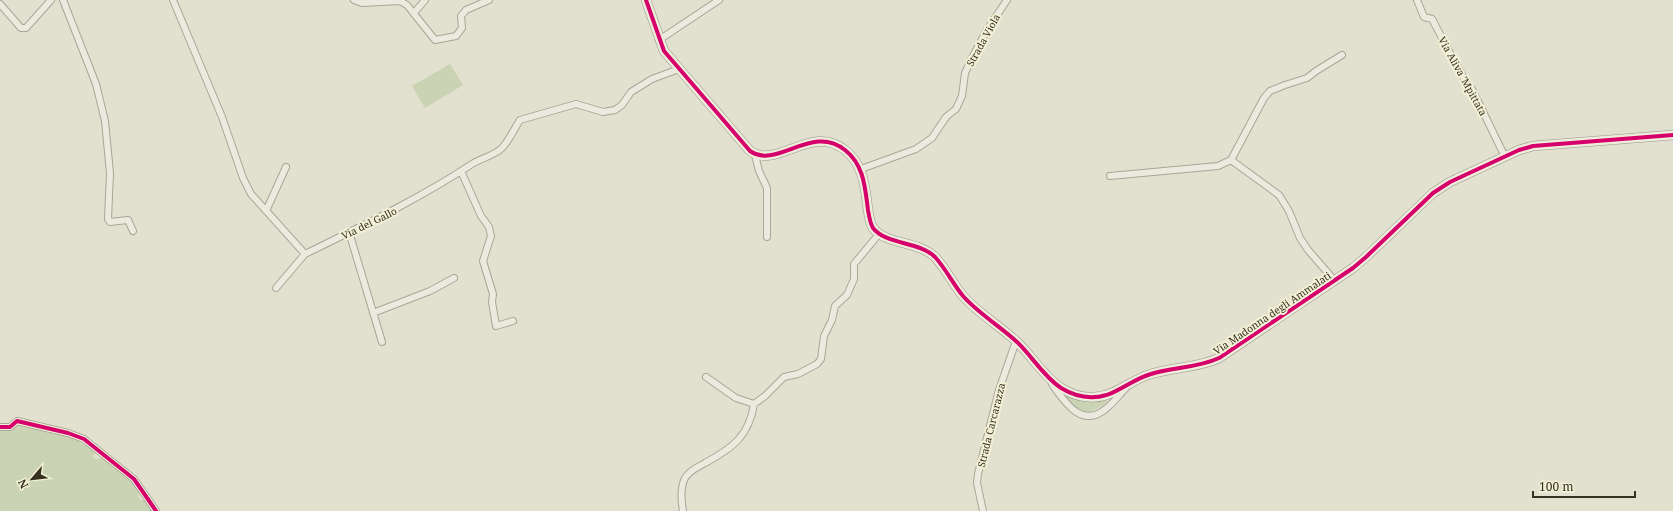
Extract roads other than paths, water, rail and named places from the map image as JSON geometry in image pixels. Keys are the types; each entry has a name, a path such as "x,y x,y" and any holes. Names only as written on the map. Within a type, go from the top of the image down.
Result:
{"street":[{"path":"0,4 20,28 26,28 51,0"},
{"path":"63,0 100,98 105,121 110,173 108,219 110,222 128,220 133,231"},
{"path":"173,0 222,117 243,178 251,194 305,254 276,288"},
{"path":"354,0 362,3 400,2 407,5 435,40 456,36 462,28 461,16 466,10 489,0"},
{"path":"414,13 425,0"},
{"path":"646,0 664,51 745,146 756,155 770,156 804,144 821,141 836,144 844,149 861,169 871,224 879,234 854,264 854,279 847,295 835,306 832,320 824,336 821,359 817,364 798,374 784,377 765,396 754,404 748,428 736,443 720,455 692,470 686,476 682,485 681,500 683,511"},
{"path":"659,40 719,0"},
{"name":"Strada Viola","path":"861,169 916,149 932,138 946,117 956,109 962,96 965,73 987,30 1006,0"},
{"name":"Via Aliva 'Mpittata","path":"1417,0 1424,17 1432,19 1450,55 1466,82 1472,89 1505,157"},
{"path":"1110,176 1218,166 1231,160 1264,98 1270,91 1307,78 1342,55"},
{"name":"Via del Gallo","path":"305,254 423,195 503,147 520,120 576,104 603,112 615,110 622,105 631,92 652,79 678,69"},
{"name":"Via Madonna degli Ammalati","path":"879,234 924,248 932,254 939,261 965,298 1016,341 1045,374 1060,387 1071,393 1088,397 1107,395 1144,376 1206,363 1219,358 1335,281 1366,257 1442,186 1519,150 1533,146 1673,135"},
{"path":"756,155 759,172 767,188 767,237"},
{"path":"1231,160 1279,196 1289,211 1298,233 1308,250 1335,281"},
{"path":"266,211 286,167"},
{"path":"461,171 481,216 489,227 491,236 484,261 494,294 492,302 496,326 513,321"},
{"path":"349,232 382,342"},
{"path":"373,313 430,291 454,278"},
{"name":"Strada Carcarazza","path":"983,511 976,484 999,390 1016,341"},
{"path":"1045,374 1071,408 1080,415 1086,416 1093,416 1108,407 1133,382"},
{"path":"706,378 736,398 754,404"},
{"path":"0,427 10,427 17,421 25,422 68,433 84,439 134,479 156,511"}]}
